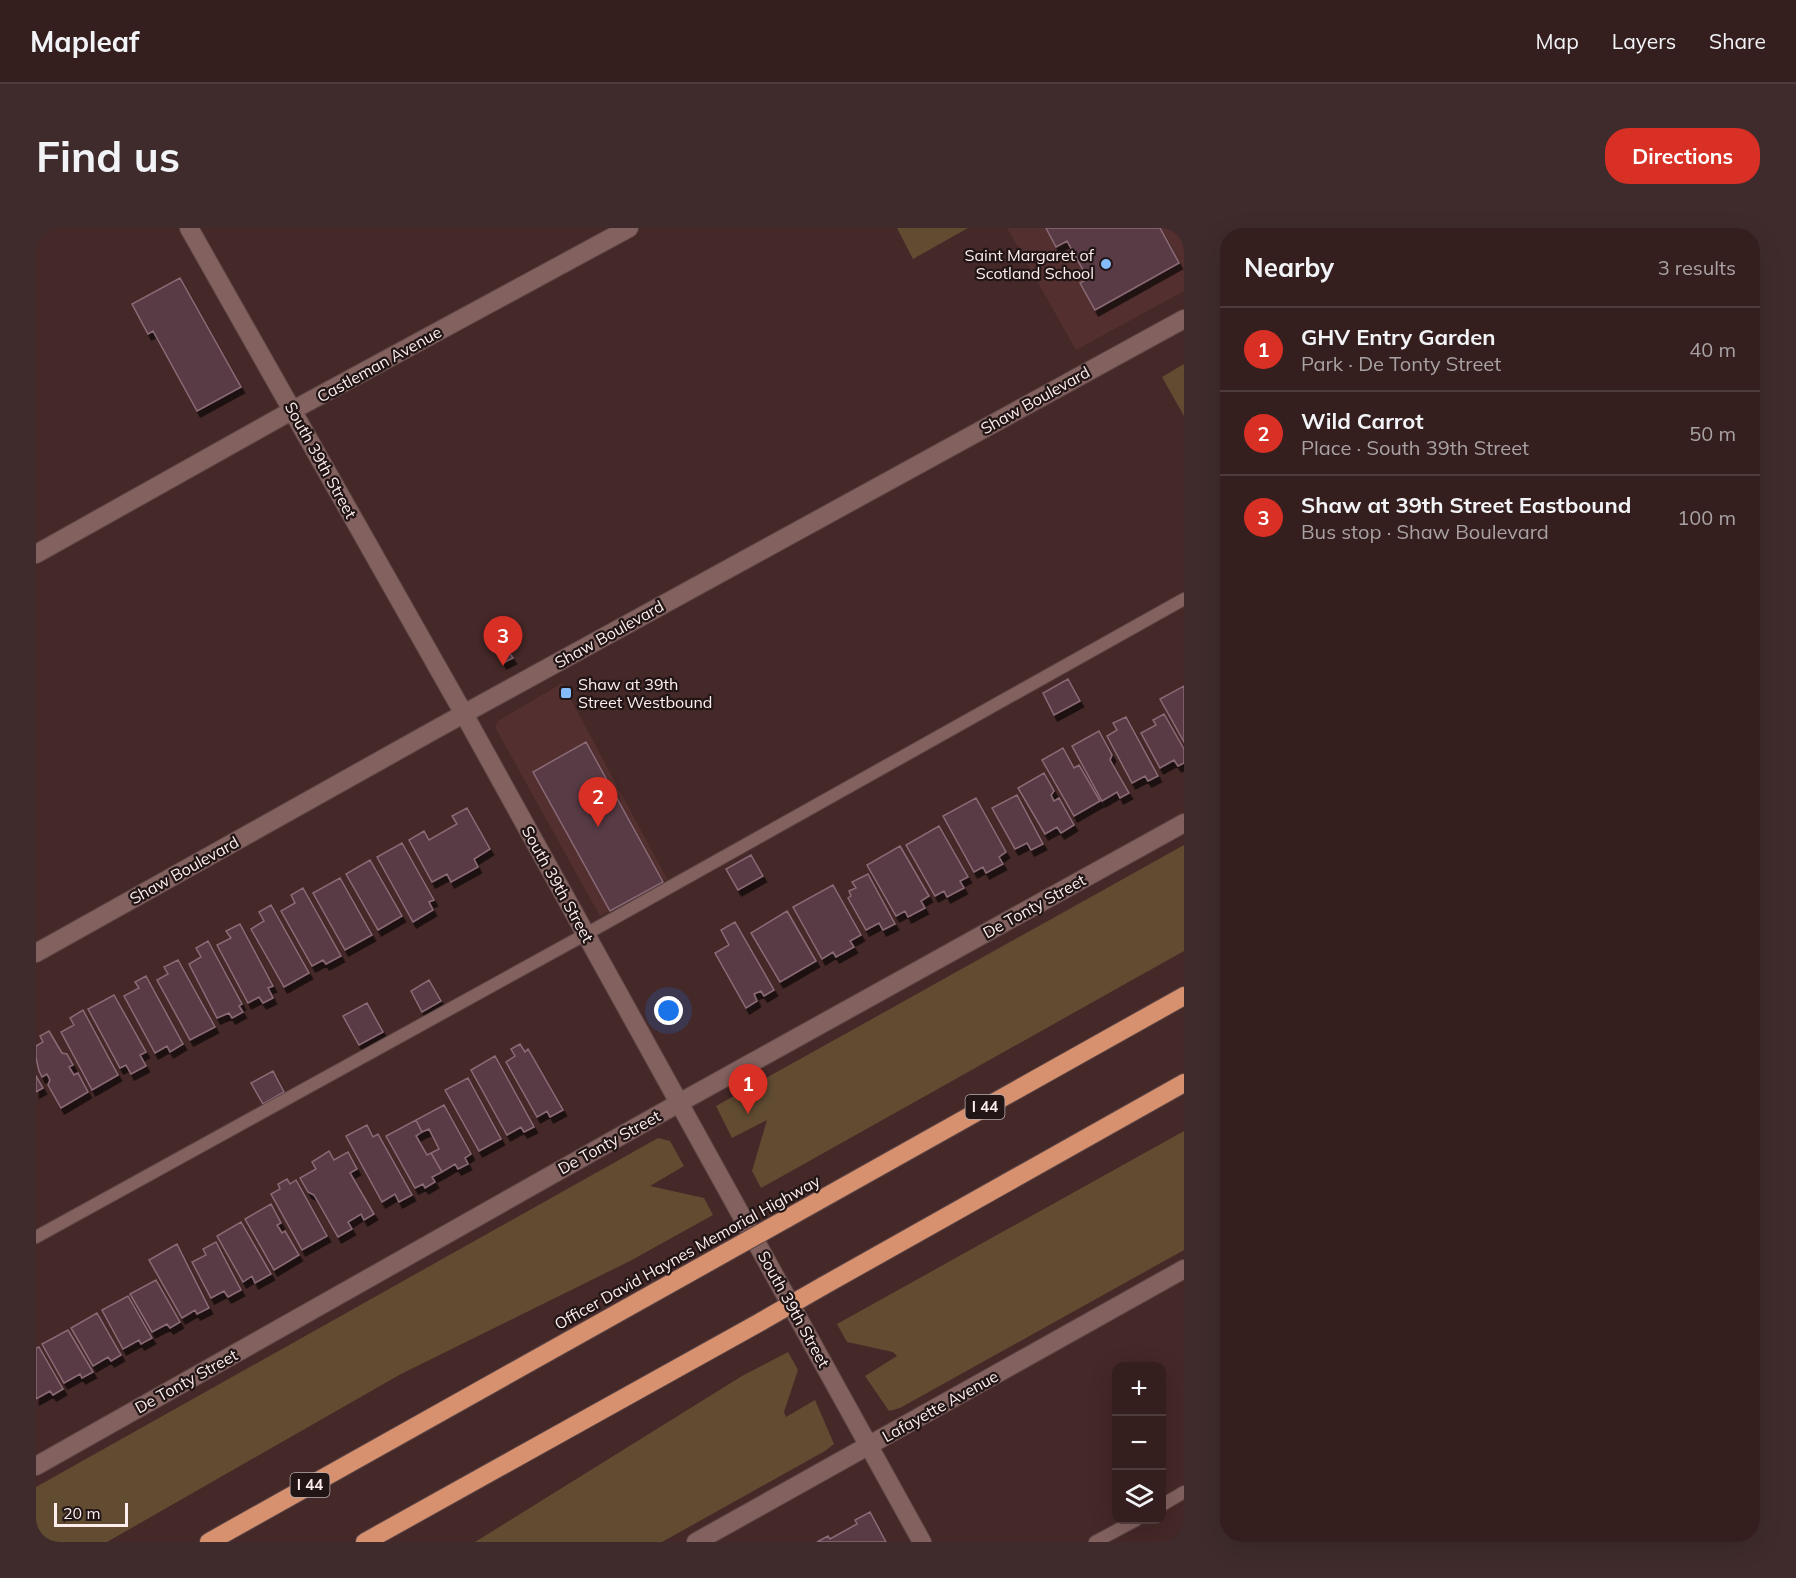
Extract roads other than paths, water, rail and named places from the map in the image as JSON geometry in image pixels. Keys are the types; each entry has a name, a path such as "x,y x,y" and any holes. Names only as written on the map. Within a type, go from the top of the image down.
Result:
{"highway":[{"name":"Officer David Haynes Memorial Highway","path":"209,1542 1184,996"},
{"path":"365,1542 1184,1083"}],"street":[{"name":"South 39th Street","path":"189,228 464,714 922,1542"},
{"name":"Castleman Avenue","path":"36,554 293,410 629,228"},
{"name":"Shaw Boulevard","path":"36,952 1184,319"},
{"name":"De Tonty Street","path":"36,1466 679,1102 1184,823"},
{"name":"Lafayette Avenue","path":"696,1542 1184,1269"}],"lane":[{"path":"36,1237 586,934 1184,599"},
{"path":"1166,1502 1184,1492"},
{"path":"1095,1542 1129,1524"}],"place":[{"name":"Saint Margaret of Scotland School","path":"1106,264"},
{"name":"Shaw at 39th Street Eastbound","path":"503,666"},
{"name":"Shaw at 39th Street Westbound","path":"566,693"},
{"name":"Wild Carrot","path":"598,827"},
{"name":"GHV Entry Garden","path":"748,1114"}]}
